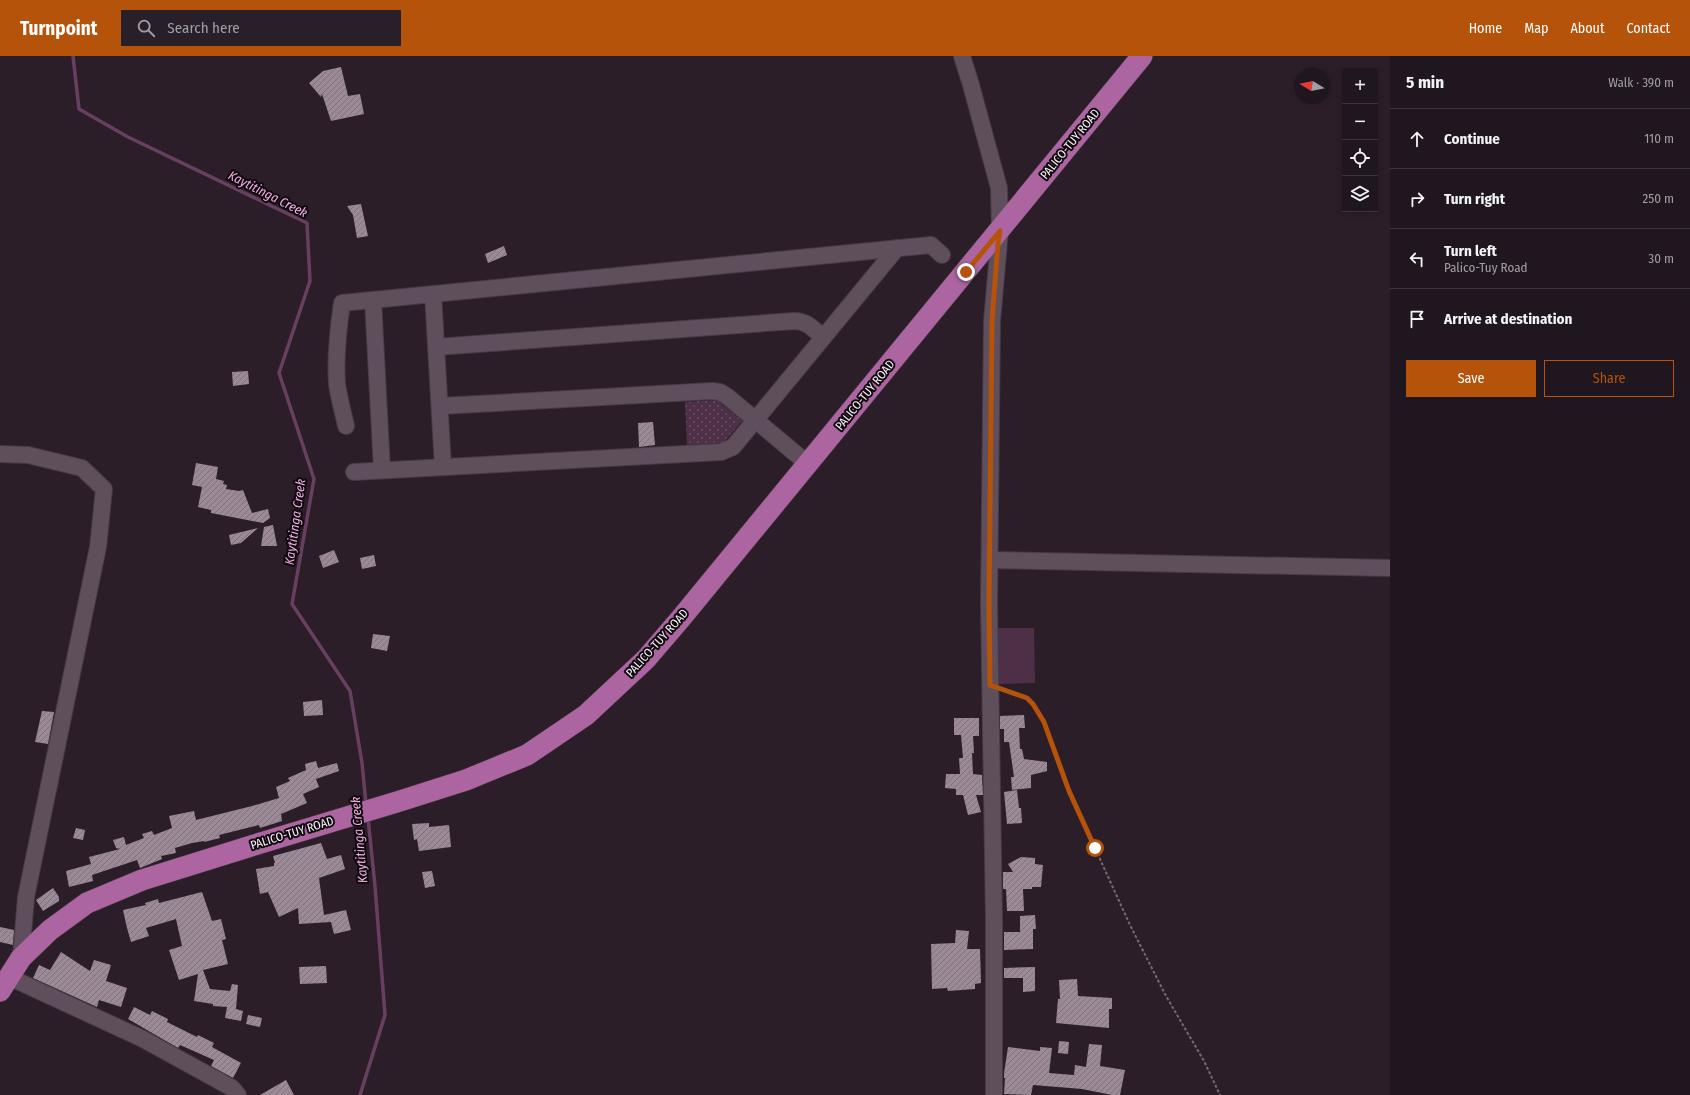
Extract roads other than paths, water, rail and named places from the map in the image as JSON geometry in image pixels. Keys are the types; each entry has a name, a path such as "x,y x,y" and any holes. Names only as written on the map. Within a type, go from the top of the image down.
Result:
{"main road":[{"name":"PALICO-TUY ROAD","path":"4,984 21,958 50,930 87,903 142,880 466,780 527,754 586,715 646,659 1000,231 1142,56"}],"street":[{"path":"962,56 972,85 999,188 1000,231 992,321 990,560 990,685 994,921 993,1092"},
{"path":"346,426 336,366 336,345 342,303 931,245 942,255"},
{"path":"354,472 721,452 733,447 896,248"},
{"path":"433,294 443,467"},
{"path":"373,300 382,470"},
{"path":"436,347 794,321 801,321 810,325 823,338"},
{"path":"440,406 712,391 720,392 808,464"},
{"path":"0,454 28,455 82,468 104,489 98,547 26,897 21,958"},
{"path":"990,560 1390,568"},
{"path":"4,984 143,1039 232,1088 238,1095"}],"waterway":[{"name":"Kaytitinga Creek","path":"73,56 79,109 128,137 307,223 310,281 279,373 314,479 292,604 350,691 362,763 366,804"},
{"name":"Kaytitinga Creek","path":"360,1095 385,1015 368,818"}]}
